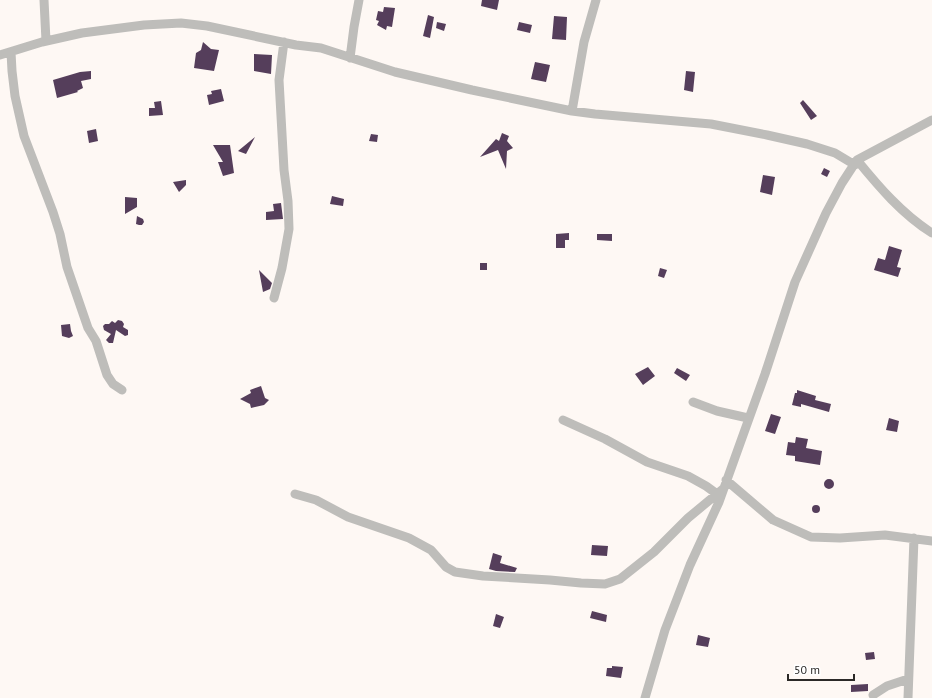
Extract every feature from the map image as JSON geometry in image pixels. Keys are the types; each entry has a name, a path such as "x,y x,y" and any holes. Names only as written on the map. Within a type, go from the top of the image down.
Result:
{"street":[{"path":"44,0 46,41"},
{"path":"350,58 354,27 360,0"},
{"path":"572,111 584,42 596,0"},
{"path":"0,55 46,41 82,33 144,25 181,23 207,26 284,42 322,48 395,72 572,111 711,124 807,144 835,153 856,162 903,212 932,234"},
{"path":"274,298 285,254 289,229 279,80 284,42"},
{"path":"11,52 14,90 24,136 60,234 67,267 88,328 96,341 107,375 113,384 122,390"},
{"path":"645,698 665,630 690,565 719,502 722,487 765,374 795,282 826,213 842,183 856,162 932,120"},
{"path":"693,402 717,411 748,418"},
{"path":"563,420 605,439 647,462 688,476 706,486 722,487 773,520 811,537 840,538 885,535 932,541"},
{"path":"295,494 316,500 355,520 409,538 431,550 446,567 455,572 484,576 605,584 620,579 654,552 722,487"},
{"path":"908,698 914,538"},
{"path":"873,695 887,686 908,679"}],"building":[{"path":"482,0 499,0 497,10 481,6"},
{"path":"384,7 395,8 392,27 387,26 386,30 377,25 379,21 376,20 378,11 383,12"},
{"path":"428,15 434,17 430,38 423,36"},
{"path":"554,16 567,17 566,40 552,39"},
{"path":"437,22 446,24 444,31 436,28"},
{"path":"519,22 532,25 530,33 517,30"},
{"path":"203,42 211,49 219,50 214,71 194,68 196,53 201,50"},
{"path":"254,54 272,55 271,74 254,71"},
{"path":"535,62 550,65 546,82 531,79"},
{"path":"91,71 91,79 81,81 83,88 77,91 78,92 57,98 53,80 80,72"},
{"path":"686,71 695,72 693,92 684,90"},
{"path":"221,89 224,101 209,105 207,95 212,94 211,91"},
{"path":"803,100 817,116 811,120 800,103"},
{"path":"161,101 163,115 149,116 149,108 155,108 154,102"},
{"path":"96,129 98,141 89,143 87,131"},
{"path":"502,133 509,136 507,141 513,148 507,151 506,169 498,150 480,157 496,139 499,141"},
{"path":"371,134 378,135 377,142 369,141"},
{"path":"255,137 246,154 238,151"},
{"path":"213,145 230,145 234,173 223,176 218,162 223,162"},
{"path":"824,168 830,171 827,177 821,174"},
{"path":"763,175 775,177 772,195 760,192"},
{"path":"186,180 186,185 179,192 173,182"},
{"path":"332,196 344,199 343,206 330,204"},
{"path":"125,197 137,198 137,207 125,214"},
{"path":"281,203 283,219 266,220 266,212 274,211 273,204"},
{"path":"137,216 143,219 144,222 142,225 136,224"},
{"path":"569,233 569,240 565,240 565,248 556,248 556,234"},
{"path":"597,234 612,234 612,241 597,240"},
{"path":"889,246 902,250 897,267 901,268 898,277 874,270 878,258 885,260"},
{"path":"480,263 487,263 487,270 480,270"},
{"path":"660,268 667,270 664,278 658,276"},
{"path":"259,270 272,283 270,289 263,292"},
{"path":"118,320 122,321 124,324 123,327 128,330 128,335 125,336 116,330 113,343 109,343 106,340 111,334 104,330 103,326 112,321 115,323"},
{"path":"70,324 73,336 69,338 62,336 61,325"},
{"path":"648,367 655,376 643,385 635,374"},
{"path":"677,368 690,375 686,381 674,373"},
{"path":"261,386 265,398 269,400 264,405 251,408 250,404 240,399 251,393 250,390"},
{"path":"797,390 816,396 815,400 831,404 829,412 801,404 801,407 792,405"},
{"path":"771,414 781,417 775,434 765,431"},
{"path":"889,418 899,421 897,432 886,430"},
{"path":"796,437 808,439 806,448 822,451 820,465 795,461 795,456 786,455 788,442 795,443"},
{"path":"827,479 831,479 834,484 831,489 827,489 824,486 824,482"},
{"path":"814,505 818,505 820,509 818,513 814,513 812,511 812,507"},
{"path":"592,545 608,546 607,556 591,555"},
{"path":"493,553 502,556 500,563 517,568 515,572 489,569"},
{"path":"592,611 607,615 606,622 590,618"},
{"path":"496,614 504,617 500,628 493,626"},
{"path":"698,635 710,638 708,647 696,645"},
{"path":"874,652 875,659 866,660 865,653"},
{"path":"612,666 623,667 621,678 606,676 607,668 612,668"},
{"path":"868,684 868,691 851,692 851,685"}]}
